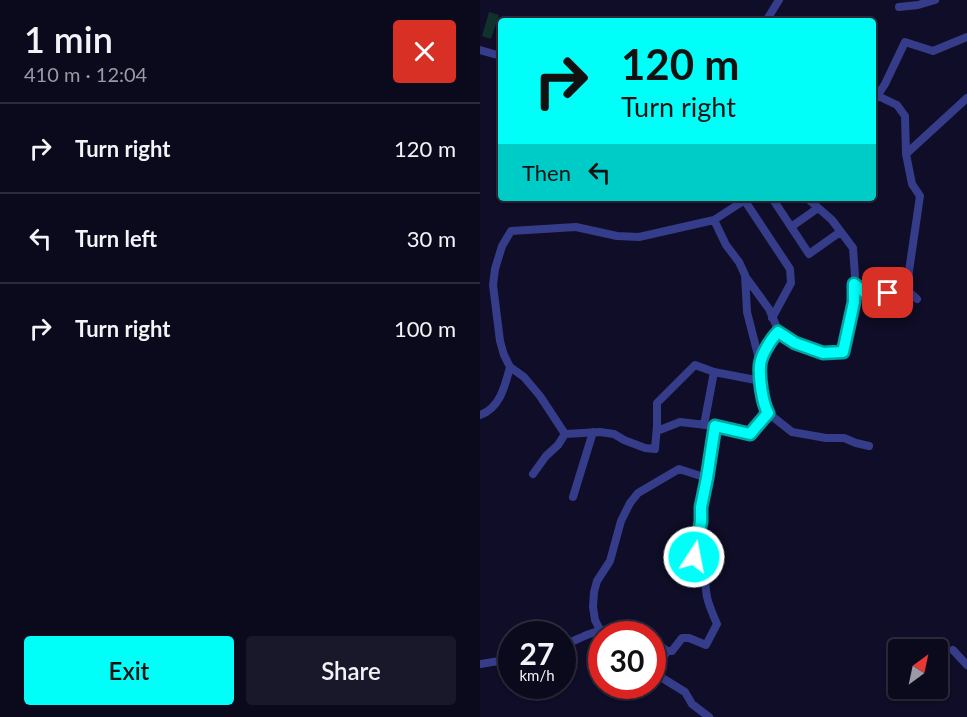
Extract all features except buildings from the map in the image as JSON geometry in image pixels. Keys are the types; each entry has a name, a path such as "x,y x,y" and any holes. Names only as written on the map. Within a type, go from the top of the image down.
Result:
{"street":[{"path":"768,18 779,0"},
{"path":"899,7 935,0"},
{"path":"876,98 905,42 933,51 967,37"},
{"path":"480,50 498,55"},
{"path":"906,154 967,98"},
{"path":"876,99 897,105 905,116 906,154 912,184 920,196 908,291"},
{"path":"565,434 540,396 524,377 510,367 504,356 493,285 502,246 510,231 576,227 617,236 639,237 714,220 744,201"},
{"path":"748,201 790,269 791,283 772,318"},
{"path":"773,201 810,254 840,232"},
{"path":"714,220 726,245 769,309 778,332 795,343 823,353 843,352 854,302 853,248 832,220 810,201"},
{"path":"791,227 818,208"},
{"path":"745,275 747,312 760,363 764,406 768,413 792,432 826,438 844,438 869,446"},
{"path":"854,284 868,295 908,291 917,299"},
{"path":"760,363 771,338 778,332"},
{"path":"565,434 593,432 614,434 645,448 655,449 657,403 695,365 714,372 748,379 761,381 761,378"},
{"path":"480,415 488,412 498,401 506,385 510,367"},
{"path":"704,425 714,372"},
{"path":"657,431 680,422 715,426 750,434 768,413"},
{"path":"709,717 692,704 685,692 657,674 657,670 667,651 672,651 682,638 690,638 706,645 717,624 706,595 706,576 703,567 694,557 715,426"},
{"path":"573,497 593,432"},
{"path":"533,474 565,434"},
{"path":"596,621 593,607 594,592 597,582 610,561 621,521 630,503 638,493 679,469 707,478"},
{"path":"953,650 967,665"},
{"path":"480,664 498,662"}],"green space":[{"path":"489,12 499,15 491,39 482,36"}],"route":[{"path":"694,557 715,426 750,434 768,413 764,406 760,363 771,338 778,332 795,343 823,353 843,352 854,302 854,284 868,295 888,293"}]}
